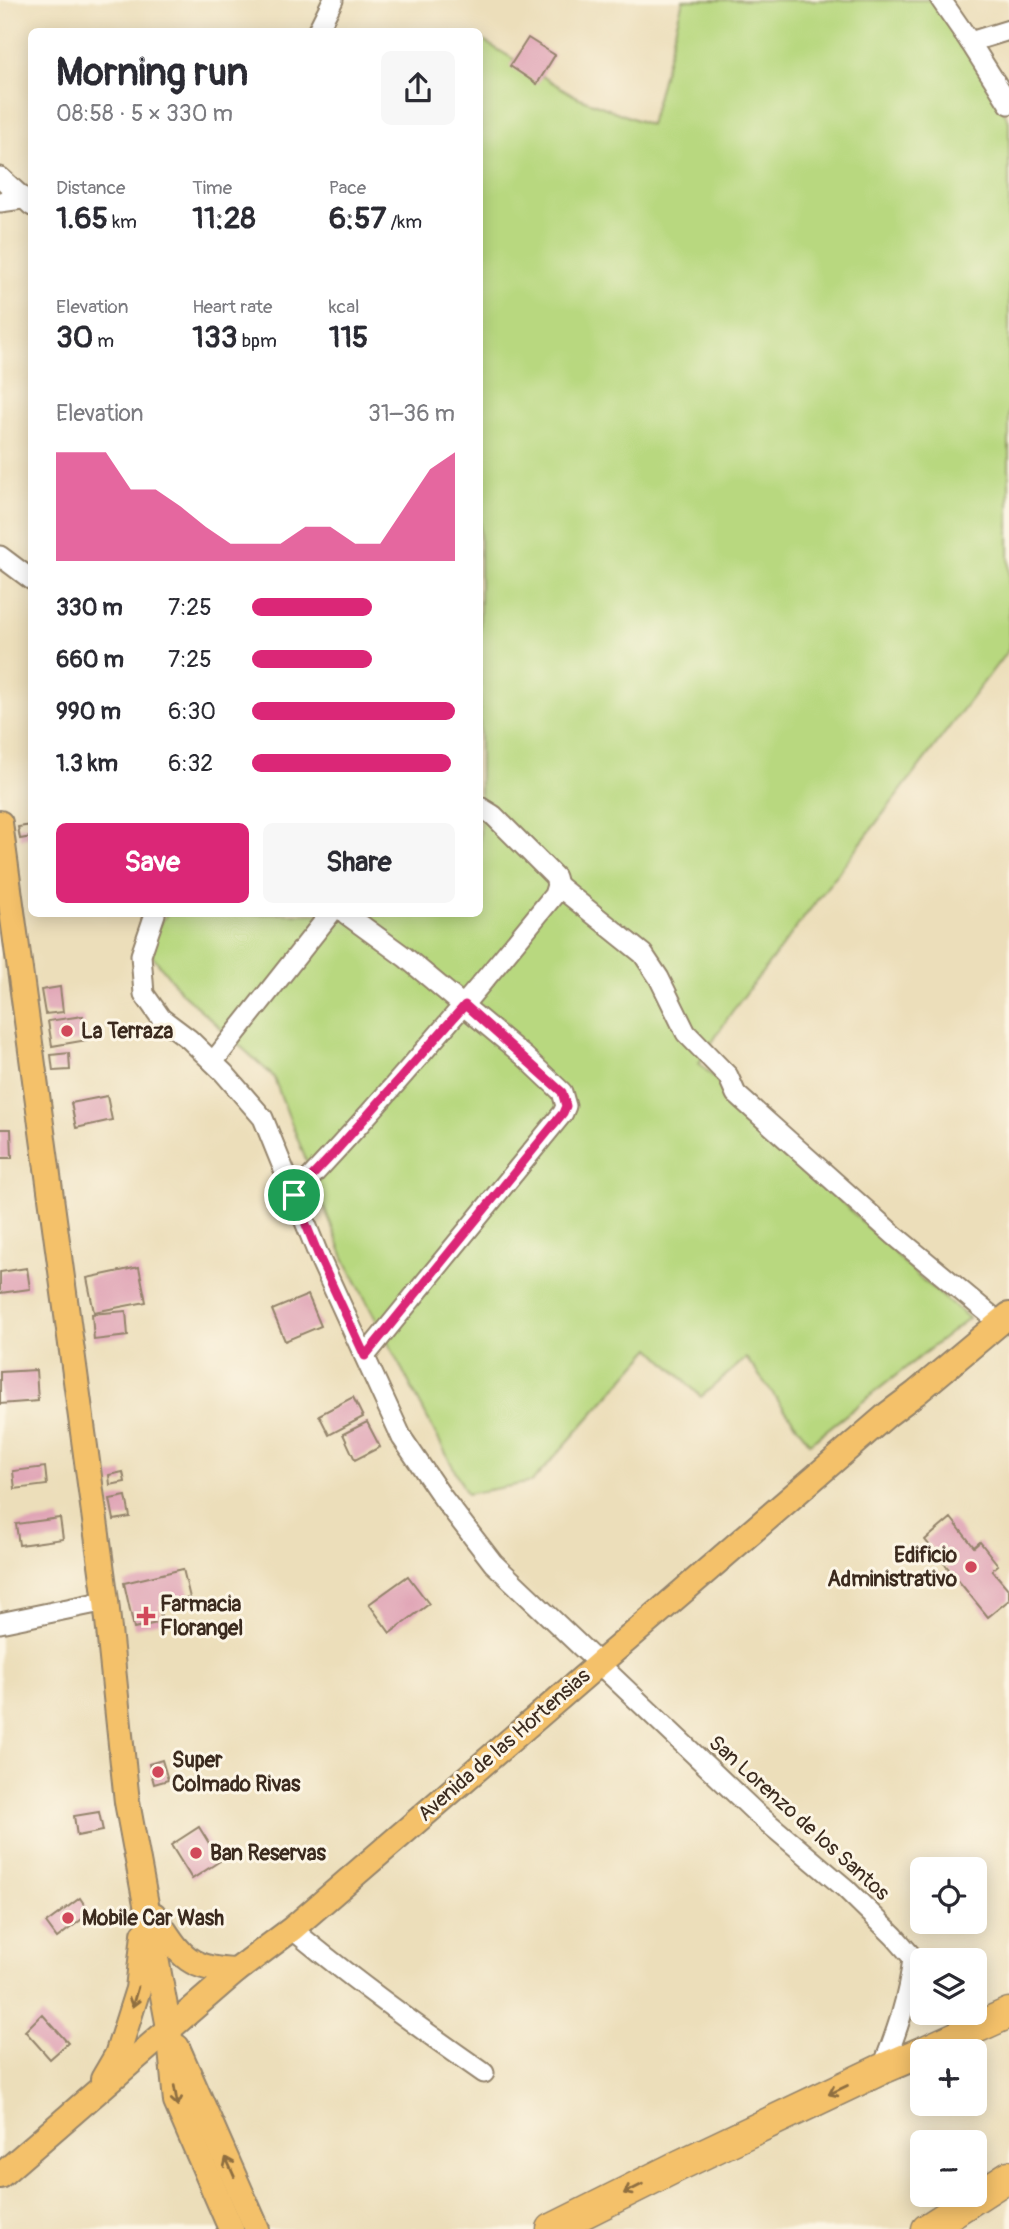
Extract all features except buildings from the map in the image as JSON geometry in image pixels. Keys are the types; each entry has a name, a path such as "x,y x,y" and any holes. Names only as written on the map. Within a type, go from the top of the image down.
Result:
{"highway":[{"path":"947,2039 989,2016"},
{"path":"552,2229 678,2166 910,2057"},
{"path":"927,2229 1009,2176"}],"main road":[{"path":"0,823 106,1601 127,1802 169,2028 176,2102 231,2229"},
{"name":"Avenida de las Hortensias","path":"0,2176 236,1971 292,1929 888,1414 916,1394 1004,1319"},
{"path":"148,1905 178,1952 199,1965 236,1971"},
{"path":"92,2098 117,2055 138,1989 148,1905"},
{"path":"169,2028 257,2229"}],"street":[{"path":"319,28 332,0"},
{"path":"941,0 1009,104"},
{"path":"970,42 1009,30"},
{"path":"0,177 27,202"},
{"path":"0,202 27,202"},
{"path":"0,556 28,577"},
{"path":"294,1195 465,1005 554,895 557,885 555,877 493,815 483,809"},
{"path":"557,885 643,954 659,978 686,1033 728,1076 736,1094 894,1235 1004,1319"},
{"name":"San Lorenzo de los Santos","path":"154,917 141,956 144,995 161,1018 189,1038 263,1118 320,1259 402,1438 443,1498 492,1563 754,1811 845,1888 910,1954"},
{"path":"213,1062 328,917"},
{"path":"350,917 465,1005 562,1092 566,1106 365,1356"},
{"path":"0,1623 106,1601"},
{"path":"292,1929 338,1968 484,2073"},
{"name":"San Lorenzo de los Santos","path":"882,2069 910,1988"}],"green space":[{"path":"683,0 934,0 950,13 1009,121 1009,649 731,1013 699,1063 920,1278 969,1318 810,1443 746,1358 701,1397 651,1348 532,1482 467,1494 345,1260 273,1076 182,993 144,945 165,917 483,917 483,41 577,97 650,125"}],"place":[{"name":"La Terraza","path":"67,1031"},
{"name":"Edificio Administrativo","path":"971,1567"},
{"name":"Farmacia Florangel","path":"146,1616"},
{"name":"Super Colmado Rivas","path":"158,1772"},
{"name":"Ban Reservas","path":"196,1853"},
{"name":"Mobile Car Wash","path":"68,1918"}],"route":[{"path":"465,1005 524,1056 565,1098 563,1113 365,1356 294,1195 465,1005"}]}
